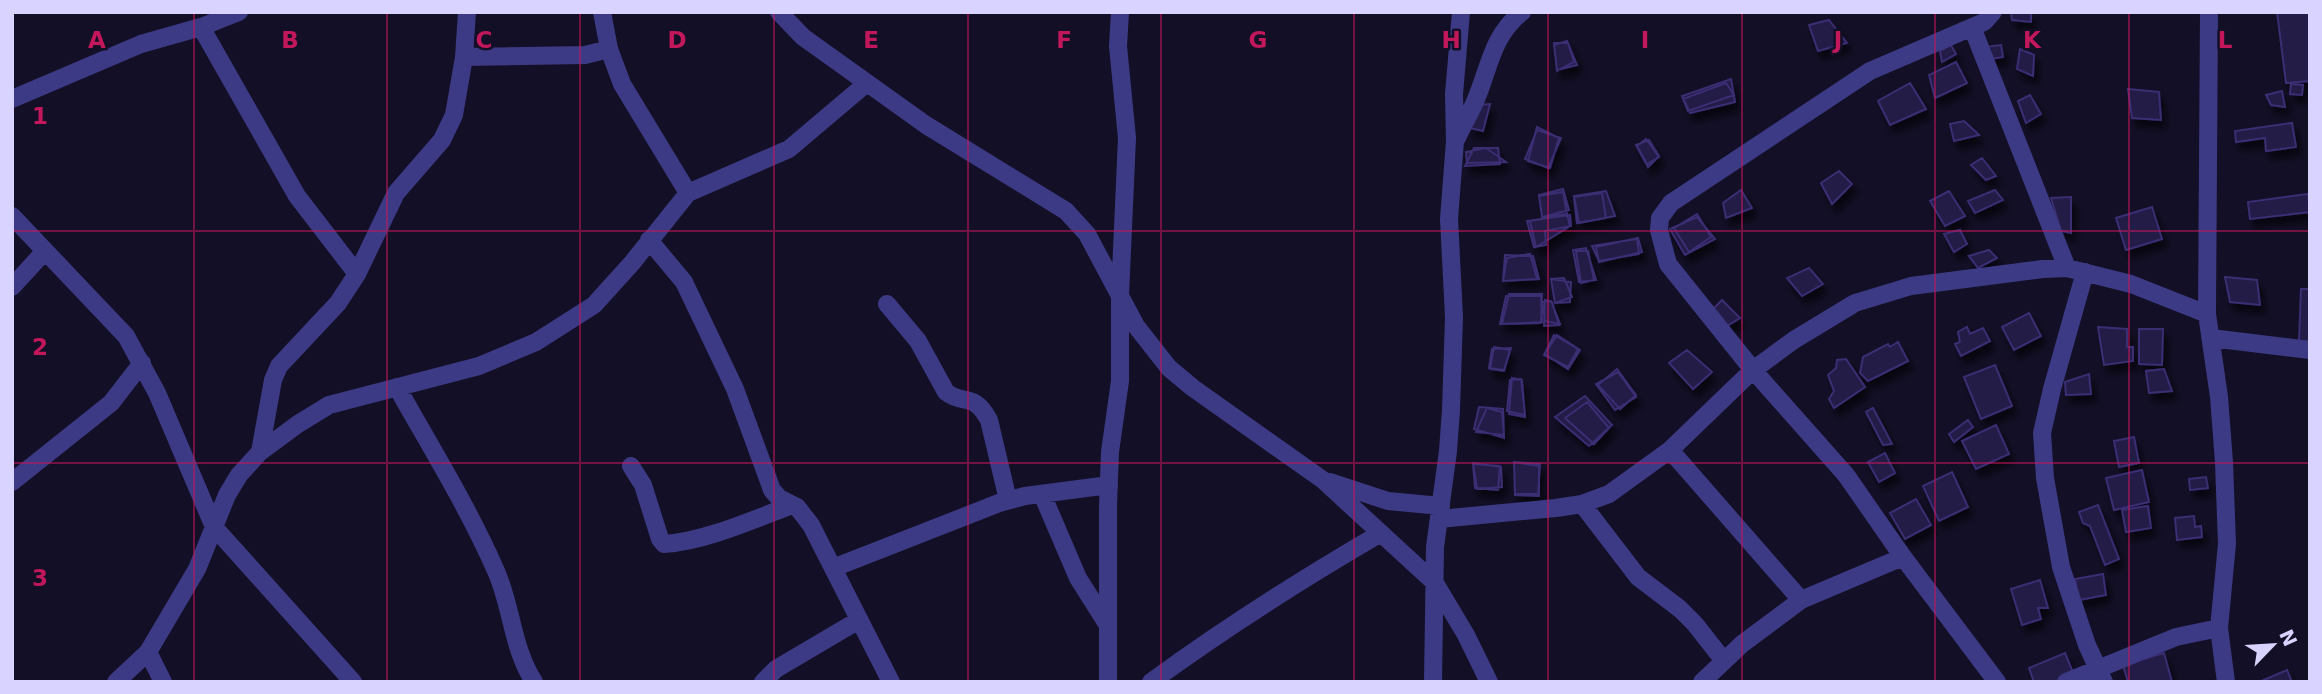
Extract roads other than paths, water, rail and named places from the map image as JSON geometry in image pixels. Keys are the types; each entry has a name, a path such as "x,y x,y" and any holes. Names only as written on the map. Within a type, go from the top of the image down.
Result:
{"street":[{"path":"12,99 141,44 201,27 239,12"},
{"path":"260,452 273,380 279,366 338,303 357,275 396,194 442,140 454,115 464,57 467,12"},
{"path":"603,12 609,49 622,84 688,193"},
{"path":"779,12 803,37 926,125 1066,211 1096,247 1136,326 1169,368 1323,480 1435,583 1466,635 1489,682"},
{"path":"1108,682 1109,485 1120,381 1120,295 1127,138 1118,46 1120,12"},
{"path":"1433,682 1435,547 1448,451 1451,398 1454,317 1450,219 1455,141 1454,94 1461,12"},
{"path":"1455,141 1475,103 1489,59 1501,33 1522,12"},
{"path":"1993,12 1984,22 1870,71 1671,203 1660,218 1659,230 1668,264 1753,370 1846,475 1903,557 1997,682"},
{"path":"2209,12 2207,314 2220,397 2227,544 2219,628 2226,682"},
{"path":"201,27 297,196 357,275"},
{"path":"1972,27 2076,270 2042,433 2045,478 2061,567 2101,675"},
{"path":"464,57 585,55 609,49"},
{"path":"116,682 148,652 197,569 227,495 239,475 260,452 329,405 479,366 536,342 594,305 688,193 789,149 866,83"},
{"path":"12,216 126,336 142,363 214,527 353,682"},
{"path":"649,240 684,282 735,390 772,490 779,498 797,507 811,525 891,682"},
{"path":"12,287 45,251"},
{"path":"1323,480 1388,501 1440,513 1583,504 1609,494 1670,450 1753,370 1794,340 1855,303 1911,286 2043,269 2076,270 2131,284 2207,314"},
{"path":"887,304 918,341 946,392 951,396 975,402 984,411 989,420 1008,500"},
{"path":"2211,338 2310,350"},
{"path":"12,482 111,403 142,363"},
{"path":"397,387 476,529 497,573 519,654 534,682"},
{"path":"1670,450 1801,600"},
{"path":"631,466 643,485 664,544 677,543 738,525 792,505"},
{"path":"833,568 1008,500 1109,485"},
{"path":"1042,494 1078,578 1107,624"},
{"path":"1583,504 1638,577 1680,609 1724,661"},
{"path":"1151,682 1295,583 1381,533"},
{"path":"1702,682 1742,644 1801,600 1903,557"},
{"path":"763,682 776,669 859,620"},
{"path":"2066,682 2101,675 2176,638 2219,628"},
{"path":"148,652 163,682"}]}
